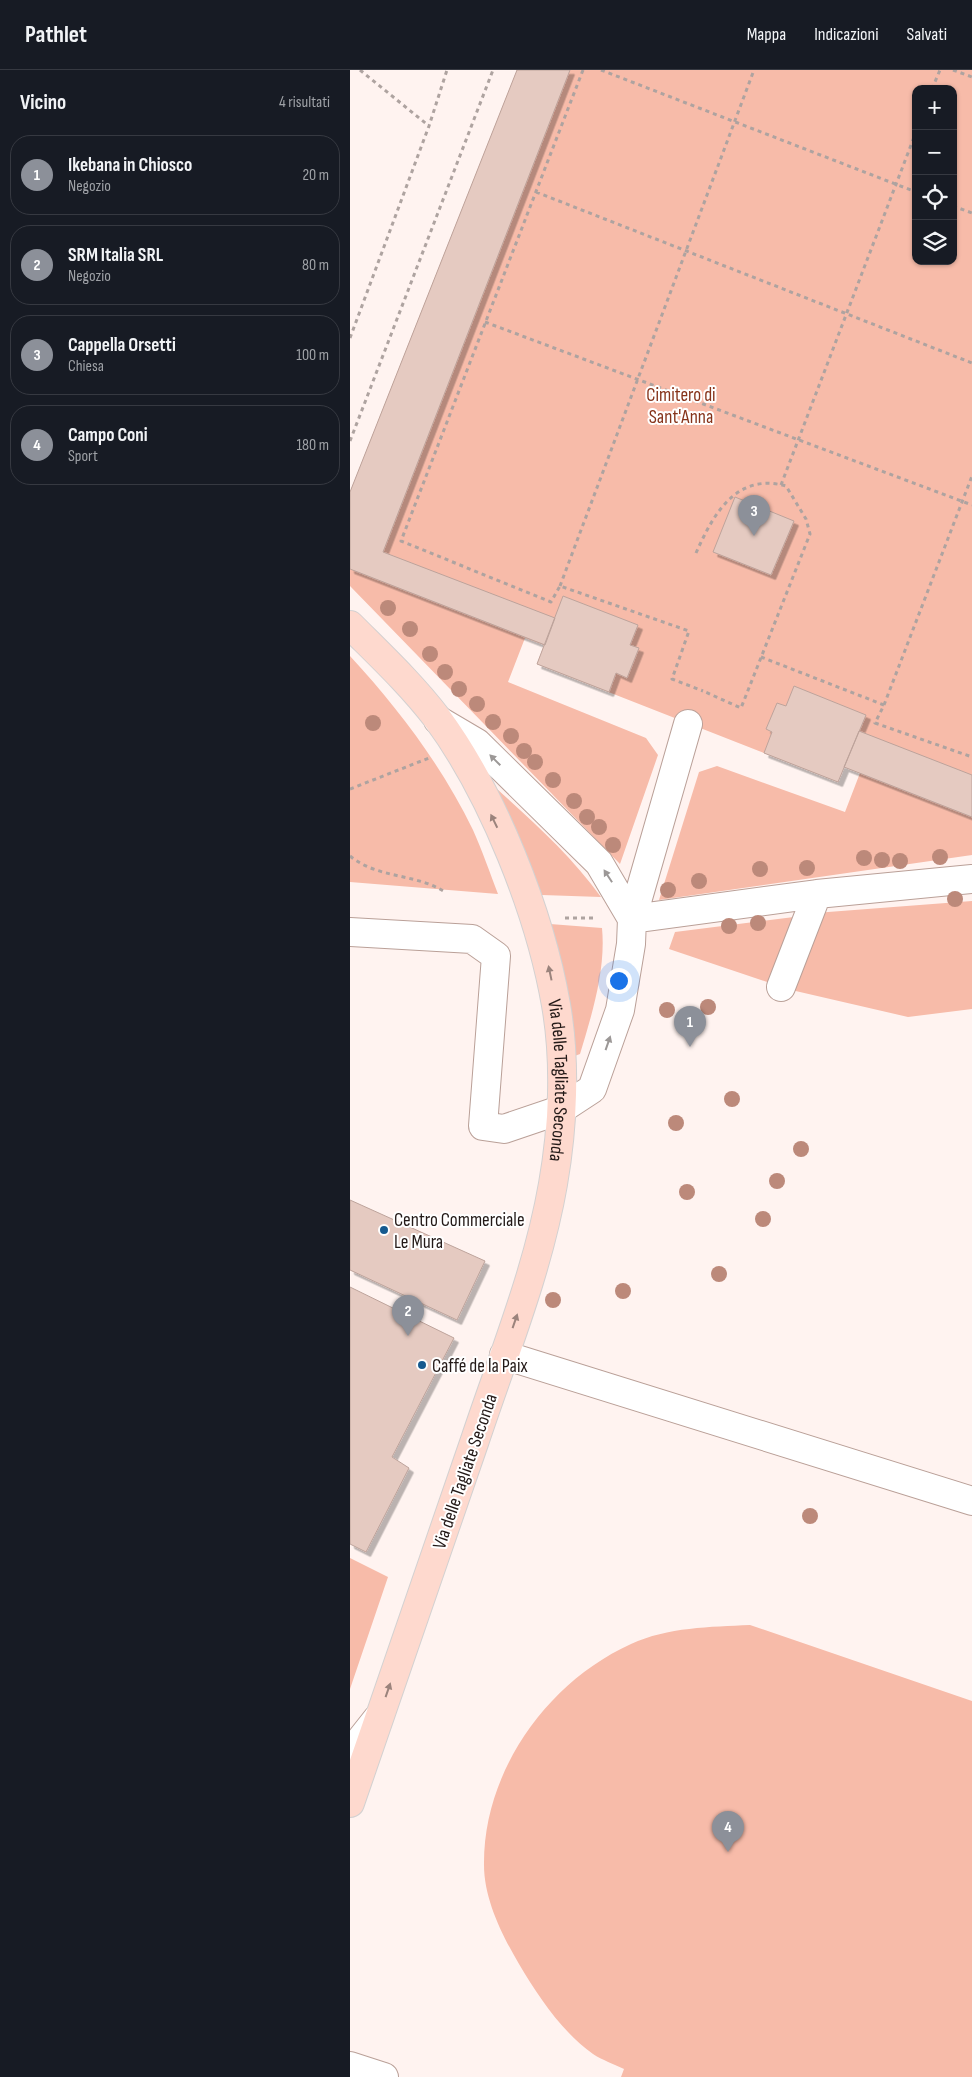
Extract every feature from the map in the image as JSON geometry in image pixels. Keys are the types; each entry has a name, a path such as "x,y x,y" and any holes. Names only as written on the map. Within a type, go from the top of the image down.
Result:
{"main road":[{"name":"Via delle Tagliate Seconda","path":"350,625 415,692 438,720 478,788 506,846 534,917 548,964 557,1008 560,1037 560,1110 554,1181 546,1220 504,1355 350,1803"}],"street":[{"path":"438,720 477,743 599,864 632,919"},
{"path":"350,932 472,939 496,956 483,1126 504,1129 560,1110 592,1089 620,1010 631,944 632,919 688,724"},
{"path":"632,919 817,894 972,879"},
{"path":"781,987 817,894"},
{"path":"504,1355 972,1501"},
{"path":"350,1753 380,1715"},
{"path":"350,2066 384,2077"}],"path":[{"path":"360,70 429,126"},
{"path":"350,338 429,126 447,70"},
{"path":"350,441 493,70"},
{"path":"583,70 401,541 551,602 560,586 636,378 754,70"},
{"path":"601,70 912,190"},
{"path":"934,85 940,70"},
{"path":"953,70 972,77"},
{"path":"781,485 912,142"},
{"path":"536,192 972,362"},
{"path":"957,207 972,213"},
{"path":"486,322 972,506"},
{"path":"972,476 884,705 875,723 972,757"},
{"path":"560,586 689,631 672,678 740,708 810,534 806,519 786,486 770,482 745,488 727,499 709,522 696,554"},
{"path":"761,657 884,705"},
{"path":"688,724 703,691"},
{"path":"350,789 455,748"},
{"path":"350,856 376,870 430,882 445,892"}],"green space":[{"name":"Cimitero di Sant'Anna","path":"517,70 972,70 972,855 659,900 699,772 717,766 845,812 860,773 844,767 838,782 537,664 544,645 525,638 508,682 646,738 658,755 620,864 350,586 350,492"},
{"path":"350,656 402,717 447,783 473,830 498,894 350,882"},
{"path":"495,787 564,853 601,897 542,895"},
{"path":"972,901 972,1009 908,1017 787,989 815,913"},
{"path":"802,916 776,985 669,949 675,932"},
{"path":"550,924 602,928 602,960 597,992 580,1054 572,1057"},
{"path":"350,1558 388,1577 350,1689"},
{"path":"750,1625 972,1701 972,2077 621,2077 624,2069 593,2054 561,2024 534,1988 506,1941 487,1891 484,1865 487,1830 495,1797 508,1764 526,1734 547,1706 572,1681 601,1661 645,1638 674,1631 705,1627"}],"building":[{"path":"517,70 570,70 383,552 555,618 545,645 350,569 350,492"},
{"path":"735,497 794,521 771,575 713,552"},
{"path":"563,596 638,625 630,645 639,648 627,678 616,673 609,692 537,664"},
{"path":"794,686 866,715 838,782 764,753 772,732 766,729 777,703 786,706"},
{"path":"859,731 972,775 972,817 844,767"},
{"name":"Centro Commerciale Le Mura","path":"350,1200 485,1261 457,1320 350,1270"},
{"path":"350,1287 454,1338 392,1457 409,1468 366,1552 350,1544"}],"place":[{"name":"Cappella Orsetti","path":"754,536"},
{"name":"Ikebana in Chiosco","path":"690,1047"},
{"name":"Centro Commerciale Le Mura","path":"384,1230"},
{"name":"SRM Italia SRL","path":"408,1336"},
{"name":"Caffé de la Paix","path":"422,1365"},
{"name":"Campo Coni","path":"728,1852"}]}
